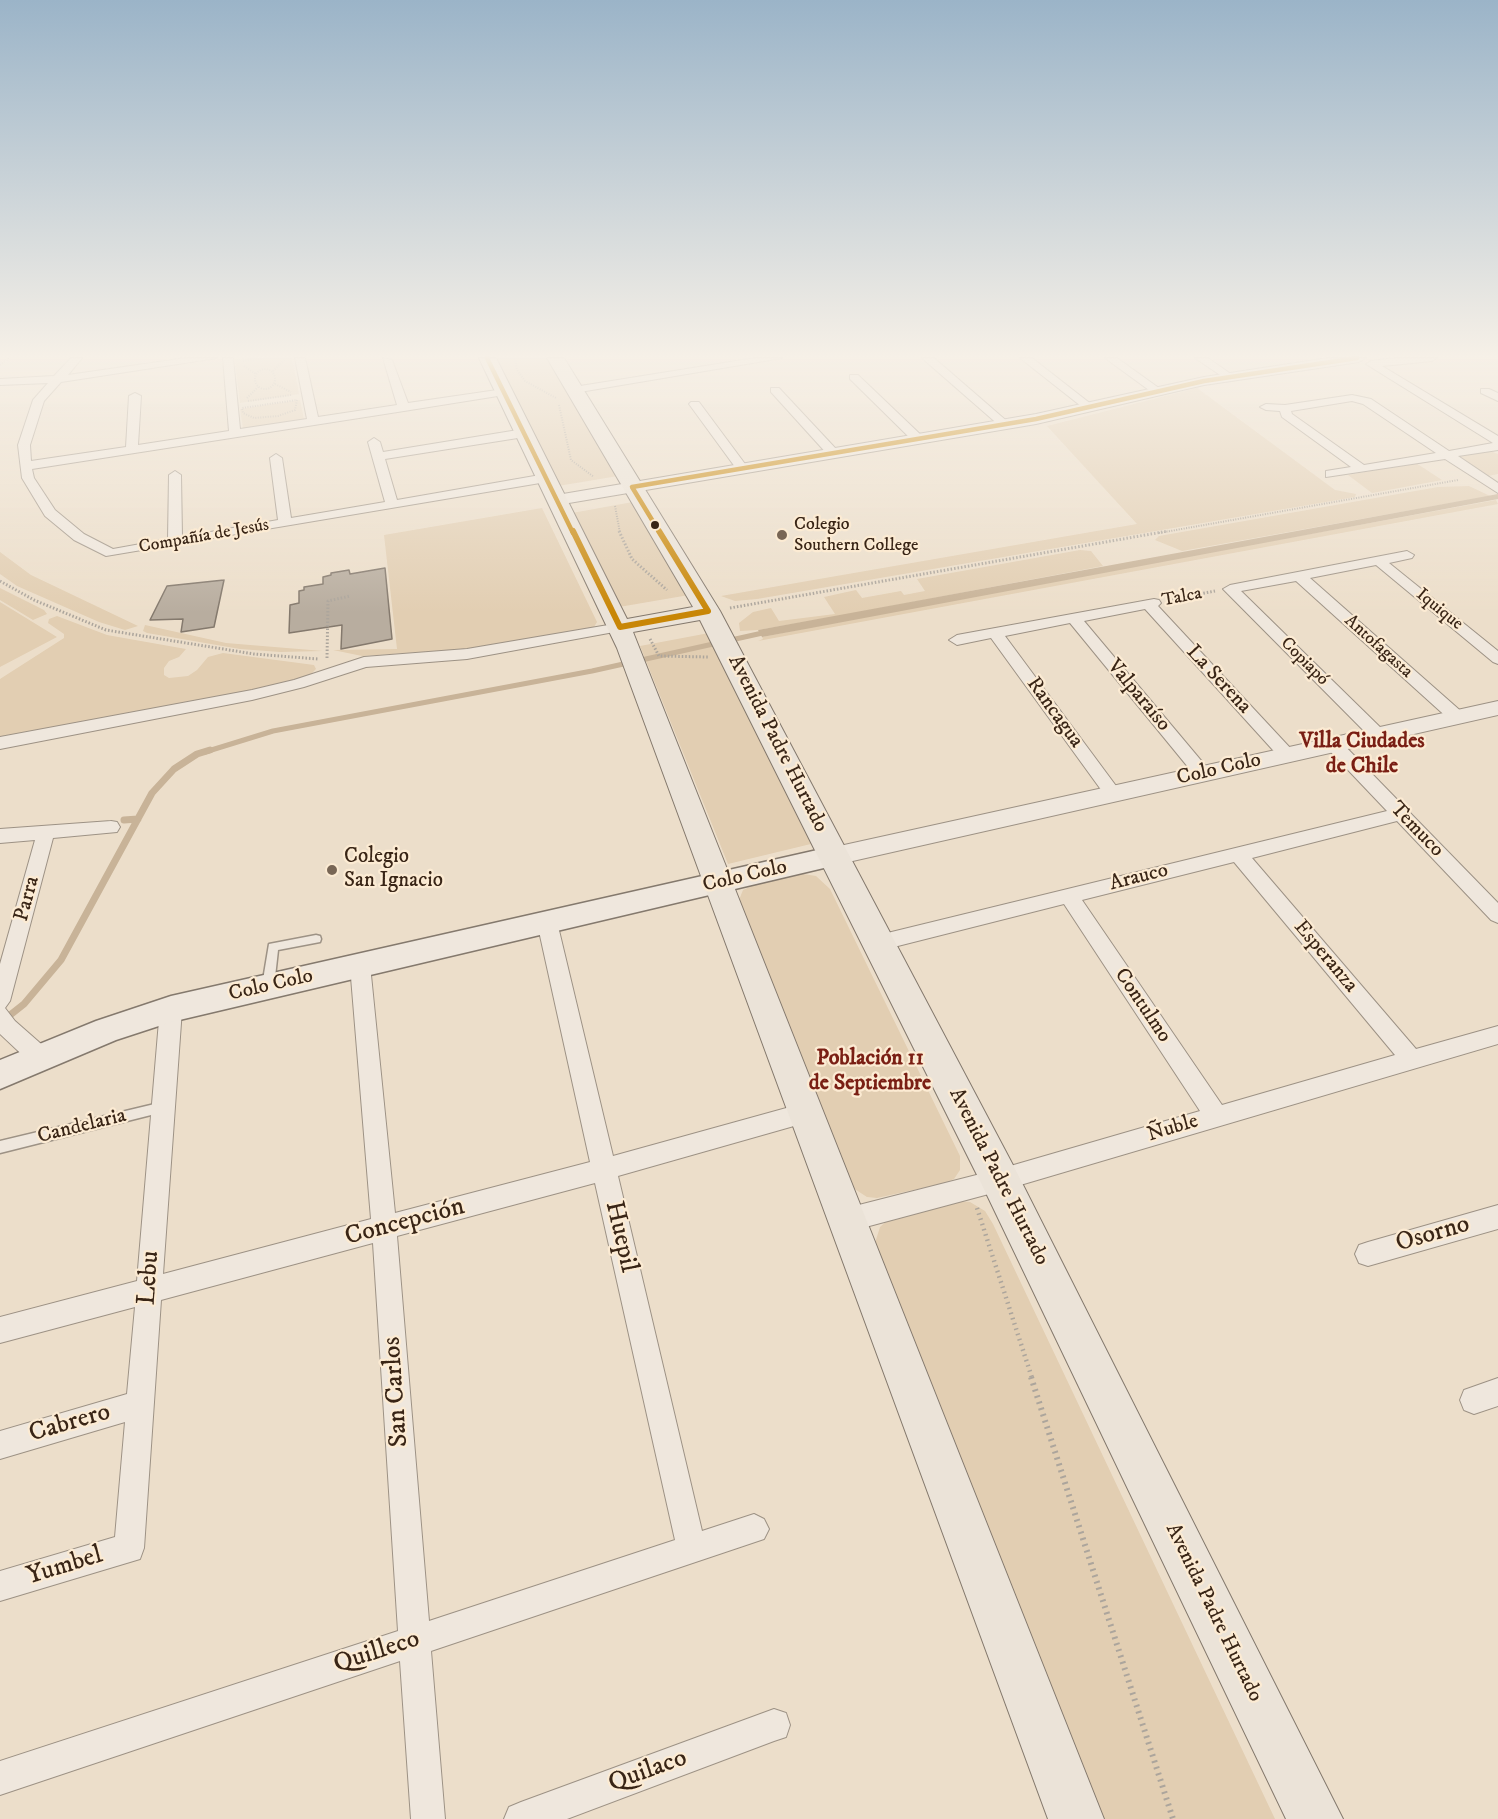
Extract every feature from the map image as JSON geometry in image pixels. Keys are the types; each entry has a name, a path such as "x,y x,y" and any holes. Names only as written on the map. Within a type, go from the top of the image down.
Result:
{"main road":[{"path":"529,443 557,500 630,625 634,660 1076,1819"},
{"name":"Avenida Padre Hurtado","path":"599,443 623,493 835,856 878,943 985,1184 1315,1819"},
{"path":"630,625 695,613"},
{"name":"Colo Colo","path":"0,1075 107,1030 171,1009 835,856"}],"street":[{"name":"Compañía de Jesús","path":"25,443 25,466 28,478 50,513 91,545 111,553 546,478"},
{"path":"132,443 132,449"},
{"path":"25,466 174,443"},
{"path":"374,443 392,504"},
{"path":"378,456 461,443"},
{"path":"723,443 742,468"},
{"path":"824,443 833,453"},
{"path":"557,500 623,493 742,468 894,443"},
{"path":"1326,443 1362,468"},
{"path":"1432,443 1498,489"},
{"path":"1330,474 1449,455 1498,443"},
{"path":"276,458 285,522"},
{"path":"175,475 176,542"},
{"name":"Talca","path":"1230,589 1407,555"},
{"name":"Iquique","path":"1379,561 1498,659"},
{"name":"Antofagasta","path":"1299,576 1457,717"},
{"name":"Copiapó","path":"1230,589 1378,735"},
{"name":"Talca","path":"957,640 1151,604"},
{"name":"La Serena","path":"1151,604 1287,755"},
{"name":"Valparaíso","path":"1074,618 1203,774"},
{"path":"0,743 252,695 298,684 364,662 489,651 630,625"},
{"name":"Rancagua","path":"995,633 1113,794"},
{"name":"Colo Colo","path":"835,856 1498,708"},
{"name":"Temuco","path":"1334,745 1498,915"},
{"name":"Arauco","path":"878,943 1401,814"},
{"path":"0,836 111,827"},
{"name":"Parra","path":"0,1001 46,832"},
{"name":"Esperanza","path":"1238,854 1412,1060"},
{"name":"Contulmo","path":"1068,895 1216,1116"},
{"name":"Huepil","path":"547,922 692,1551"},
{"name":"San Carlos","path":"360,965 384,1228 428,1819"},
{"name":"Lebu","path":"129,1548 171,1009"},
{"path":"2,1019 40,1057"},
{"name":"Ñuble","path":"847,1220 985,1184 1498,1035"},
{"name":"Concepción","path":"0,1330 604,1169 808,1112"},
{"name":"Osorno","path":"1368,1254 1498,1216"},
{"name":"Cabrero","path":"0,1444 140,1404"},
{"name":"Quilleco","path":"0,1778 692,1551 754,1528"},
{"name":"Yumbel","path":"0,1586 129,1548"},
{"name":"Quilaco","path":"521,1819 774,1725"}],"lane":[{"path":"268,987 273,946 316,939"},
{"name":"Candelaria","path":"0,1147 163,1107"}],"path":[{"path":"567,443 571,460 577,467 599,479"},
{"path":"623,493 615,521 628,553 644,571 695,613 1310,508 1481,476"},
{"path":"0,581 73,617 126,634 254,654 364,662"},
{"name":"Talca","path":"1151,604 1230,589"},
{"path":"327,660 328,601 350,596"},
{"path":"630,625 659,656 714,658"},
{"path":"985,1184 1173,1819"}],"shaded area":[{"path":"536,443 598,443 618,476 558,486"},
{"path":"1063,443 1271,443 1335,490 1356,494 1355,497 757,599 735,601 721,596 1137,524"},
{"path":"1487,450 1498,454 1498,474 1488,476 1460,457 1460,454"},
{"path":"1416,463 1442,480 1372,493 1348,475"},
{"path":"1469,486 1490,496 1182,551 1155,540 1159,536 1438,487"},
{"path":"1498,494 1498,499 811,628 762,637 758,630"},
{"path":"1496,500 1498,504 758,641 763,639 762,637 992,592"},
{"path":"633,502 689,595 619,607 572,513"},
{"path":"542,508 597,622 594,627 483,648 362,656 333,650 397,649 384,535"},
{"path":"1080,550 1091,551 1103,566 838,616 740,631 739,623 753,612 771,608 779,621 835,614 824,597 856,590 862,598 901,591 904,595 925,591 917,579"},
{"path":"0,552 31,575 138,626 125,630 99,622 17,586 0,574"},
{"path":"0,588 44,610 47,614 33,620 0,600"},
{"path":"0,602 57,637 0,667"},
{"path":"57,616 107,635 186,649 179,657 169,661 164,668 164,675 169,678 188,676 197,670 208,657 223,653 314,665 316,669 309,676 247,692 0,738 0,679 64,638 64,634 48,623 49,619"},
{"path":"145,625 226,643 323,651 280,652 240,649 147,633 143,631"},
{"path":"709,633 815,843 728,864 640,646"},
{"path":"803,874 816,876 830,889 960,1156 960,1170 954,1179 877,1198 867,1197 850,1186 739,900 743,890 754,885"},
{"path":"955,1201 970,1202 985,1211 993,1224 1275,1819 1090,1819 875,1243 880,1227 890,1218"}],"building":[{"path":"385,568 392,639 341,649 342,625 289,633 290,605 299,603 299,591 304,590 304,587 323,584 323,577 331,573 349,570 350,574"},
{"path":"224,580 214,627 181,632 183,619 150,620 167,586"}],"waterway":[{"path":"205,752 273,731 592,671 767,632"},
{"path":"138,819 152,793 174,769 197,754 210,750"},
{"path":"0,1023 24,1004 61,960 138,819"},
{"path":"124,820 138,819"}],"transit line":[{"path":"529,443 620,627 708,611 632,487 894,443"}],"place":[{"name":"Colegio Southern College","path":"782,535"},
{"name":"Colegio San Ignacio","path":"332,870"}],"district":[{"name":"Villa Ciudades de Chile","path":"1362,754"},
{"name":"Población 11 de Septiembre","path":"870,1072"}]}
